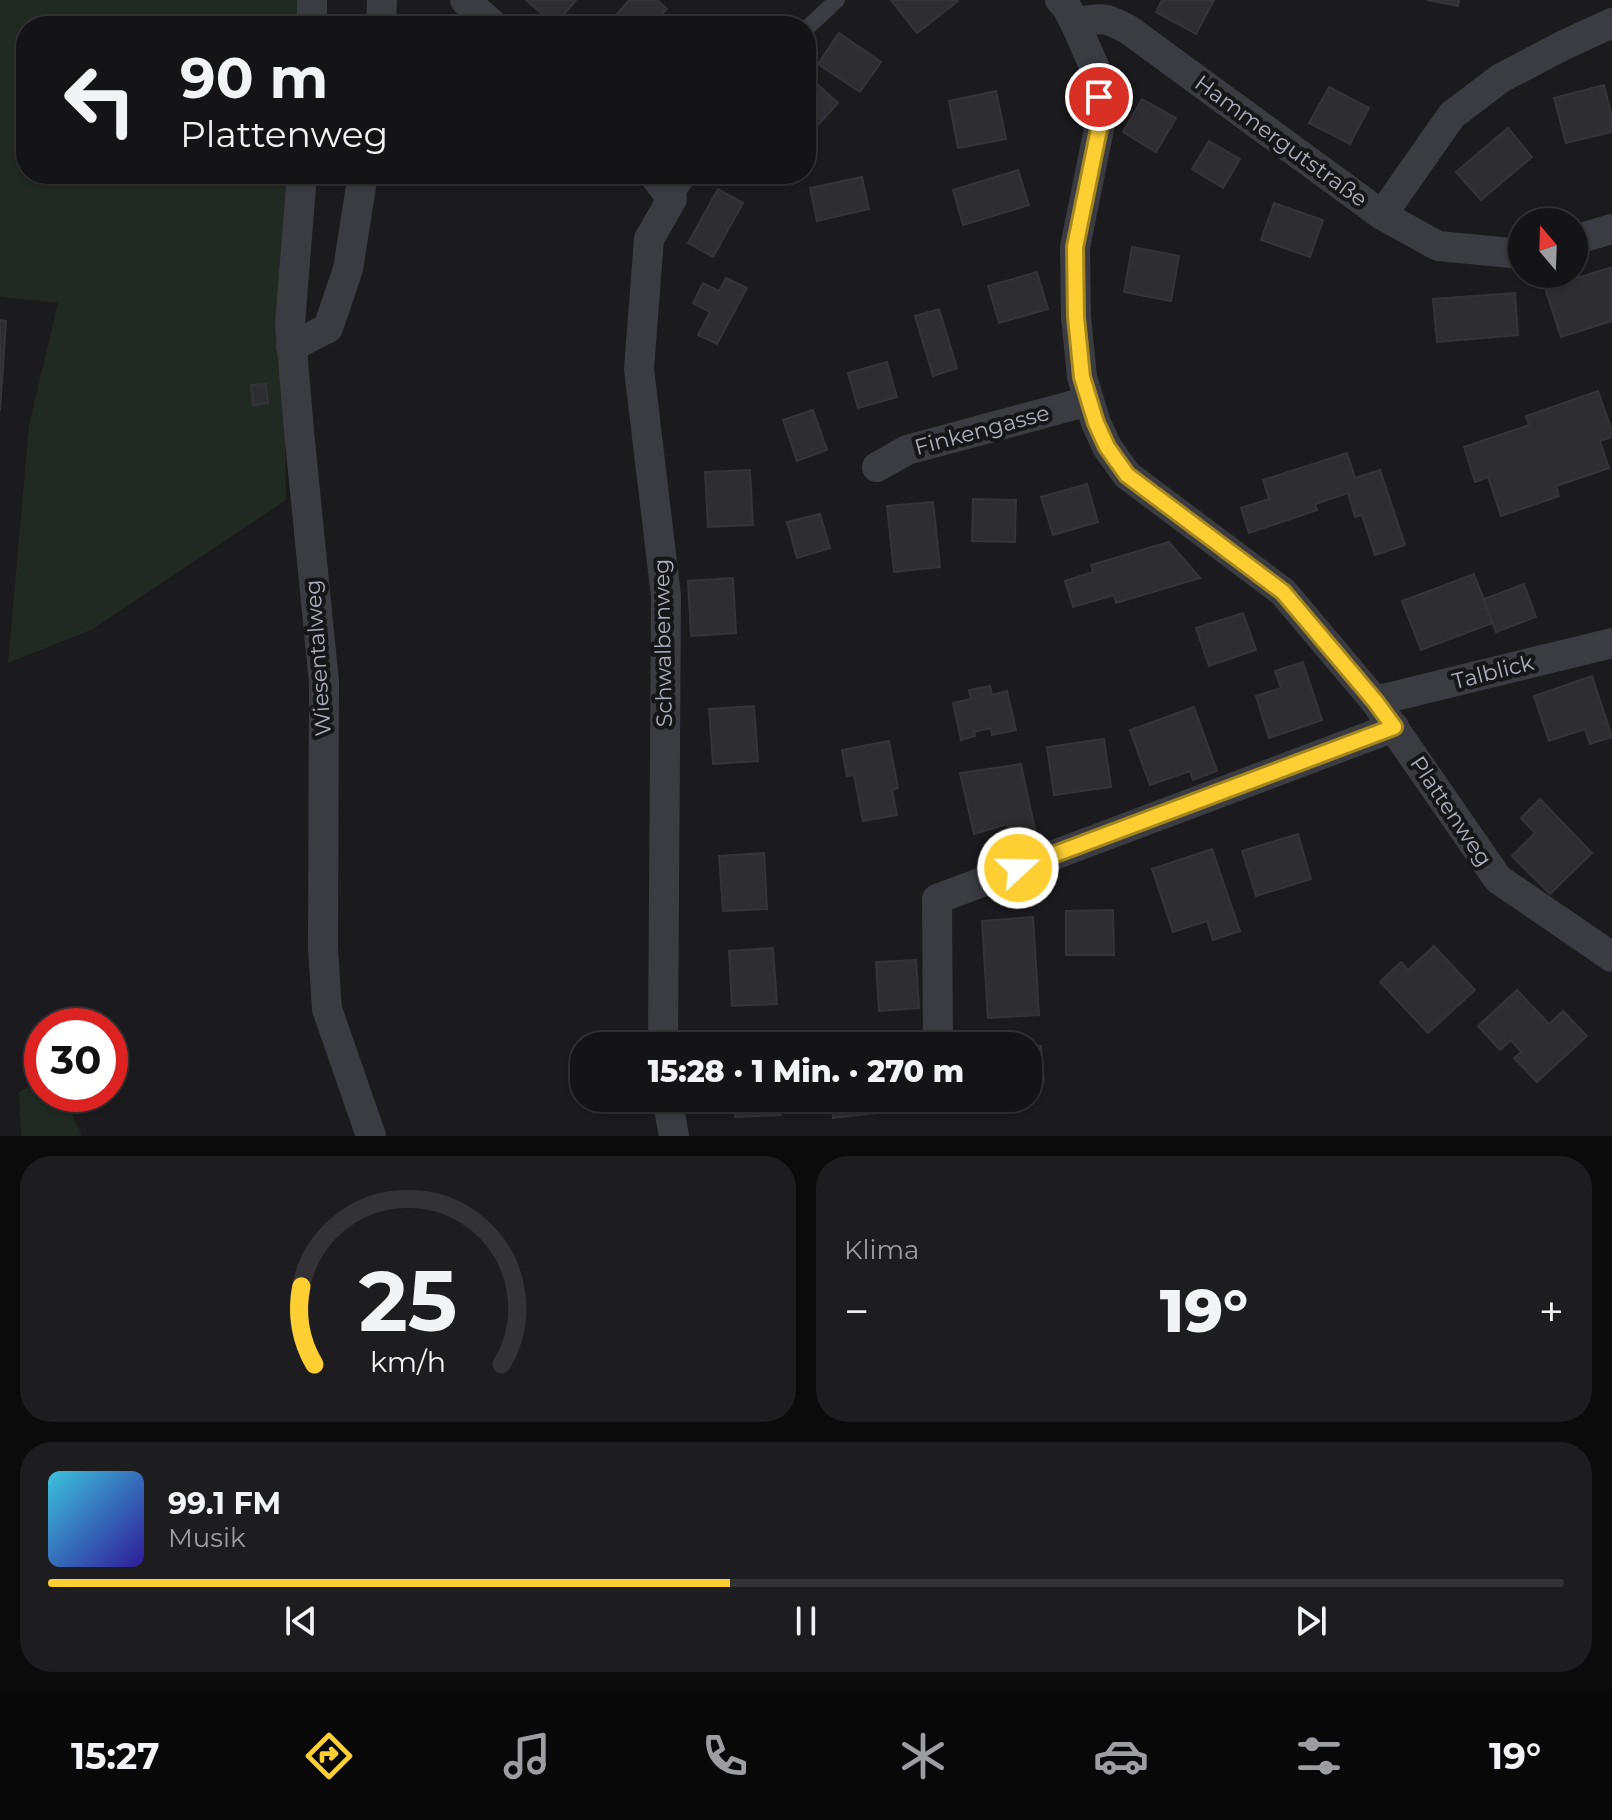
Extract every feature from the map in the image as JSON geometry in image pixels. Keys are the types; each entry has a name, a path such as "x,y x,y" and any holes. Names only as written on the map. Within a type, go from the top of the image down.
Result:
{"street":[{"path":"465,0 483,16"},
{"name":"Hammergutstraße","path":"1068,12 1113,21 1129,30 1382,215 1438,246 1508,253"},
{"name":"Plattenweg","path":"1068,12 1098,75 1101,119 1075,247 1076,317 1082,377 1107,447 1127,475 1283,592 1375,701 1498,879 1612,957"},
{"path":"1382,215 1452,115 1501,78 1612,23"},
{"name":"Wiesentalweg","path":"301,184 290,324 324,682 323,948 327,1009 371,1136"},
{"path":"291,347 328,328 348,269 361,184"},
{"path":"661,184 672,199"},
{"name":"Schwalbenweg","path":"663,1032 666,596 639,369 649,239 672,199"},
{"path":"1588,236 1612,229"},
{"name":"Finkengasse","path":"877,467 907,450 1089,401"},
{"name":"Talblick","path":"1375,701 1612,643"},
{"path":"938,1032 937,899 1394,727"},
{"path":"670,1112 674,1136"}],"lane":[{"path":"816,20 837,0"},
{"name":"Schwalbenweg","path":"672,199 683,184"}],"shaded area":[{"path":"0,0 308,0 307,16 16,16 16,184 291,184 283,272 286,500 91,630 8,663 29,425 58,303 0,297"},
{"path":"24,1089 24,1112 71,1112 82,1136 21,1136 19,1092"}],"building":[{"path":"526,0 576,0 563,16 545,16"},
{"path":"629,0 657,0 667,9 660,16 615,16"},
{"path":"891,0 957,0 958,1 917,33"},
{"path":"1162,0 1214,0 1196,34 1156,12"},
{"path":"1427,0 1459,0 1458,6"},
{"path":"839,33 881,62 860,92 818,64"},
{"path":"816,83 838,103 816,127"},
{"path":"1604,85 1612,117 1612,132 1566,143 1554,98"},
{"path":"1329,87 1369,108 1350,144 1309,123"},
{"path":"996,91 1006,139 958,148 949,101"},
{"path":"1142,99 1176,118 1156,152 1123,132"},
{"path":"1508,128 1532,157 1481,200 1456,172"},
{"path":"1209,141 1240,159 1223,188 1192,169"},
{"path":"1018,170 1029,205 963,225 953,190"},
{"path":"862,177 869,209 817,221 810,188"},
{"path":"718,189 743,203 713,257 688,243"},
{"path":"1274,203 1323,220 1310,257 1261,240"},
{"path":"1132,247 1179,256 1171,301 1124,292"},
{"path":"1612,267 1612,321 1561,337 1545,288 1588,288 1588,275"},
{"path":"1037,272 1048,309 999,323 988,286"},
{"path":"726,278 747,288 717,344 698,335 710,312 693,303 703,283 719,291"},
{"path":"1515,293 1518,335 1437,342 1433,299"},
{"path":"939,309 957,368 933,376 915,316"},
{"path":"0,320 6,321 0,411"},
{"path":"887,362 897,397 858,408 848,373"},
{"path":"266,384 268,403 253,405 251,385"},
{"path":"1598,391 1612,431 1612,437 1600,441 1609,468 1556,486 1559,496 1501,516 1488,477 1475,482 1464,447 1529,425 1526,416"},
{"path":"813,410 827,450 797,461 783,420"},
{"path":"1347,453 1355,478 1380,470 1405,545 1375,555 1362,515 1355,517 1348,493 1315,504 1317,510 1249,533 1241,508 1269,499 1263,480"},
{"path":"750,470 753,525 708,527 705,472"},
{"path":"1087,484 1098,522 1053,535 1041,497"},
{"path":"973,499 1016,500 1015,542 972,541"},
{"path":"933,502 940,567 894,572 887,506"},
{"path":"820,514 830,548 797,558 787,522"},
{"path":"1169,542 1200,578 1116,603 1114,595 1073,607 1065,581 1093,572 1091,565"},
{"path":"1474,574 1493,623 1421,650 1402,601"},
{"path":"733,578 736,633 691,636 688,581"},
{"path":"1524,584 1536,617 1496,632 1484,599"},
{"path":"1243,613 1256,650 1209,666 1196,628"},
{"path":"1303,662 1322,720 1269,738 1256,696 1281,688 1275,671"},
{"path":"1592,676 1612,737 1590,744 1585,729 1549,741 1534,696"},
{"path":"990,686 992,695 1007,691 1016,730 992,735 991,728 974,732 975,736 961,740 953,703 971,699 969,690"},
{"path":"754,706 758,761 713,764 709,709"},
{"path":"1194,707 1217,771 1193,780 1190,771 1150,785 1130,730"},
{"path":"1104,739 1111,787 1054,795 1047,747"},
{"path":"889,741 898,788 892,790 897,815 863,821 854,775 847,776 842,750"},
{"path":"1021,764 1035,830 1019,837 1010,835 1007,824 974,834 960,773"},
{"path":"1540,799 1592,853 1550,894 1512,856 1535,833 1521,818"},
{"path":"1298,834 1311,879 1256,896 1242,851"},
{"path":"1212,849 1240,931 1213,940 1207,921 1173,932 1152,869"},
{"path":"764,853 767,909 723,911 719,856"},
{"path":"1113,910 1114,955 1066,955 1066,911"},
{"path":"1033,917 1039,1015 988,1018 982,921"},
{"path":"1434,946 1475,990 1428,1033 1380,982 1401,962 1408,970"},
{"path":"773,948 777,1004 732,1006 729,951"},
{"path":"916,960 919,1008 879,1011 876,962"},
{"path":"1517,990 1549,1024 1563,1011 1587,1036 1537,1082 1514,1058 1521,1052 1511,1040 1500,1050 1478,1026"},
{"path":"735,1112 781,1112 781,1115 735,1117"},
{"path":"832,1112 876,1112 876,1113 833,1118"}],"route":[{"path":"1018,868 1394,727 1283,592 1127,475 1107,447 1082,377 1076,317 1075,247 1101,119 1099,97"}]}
